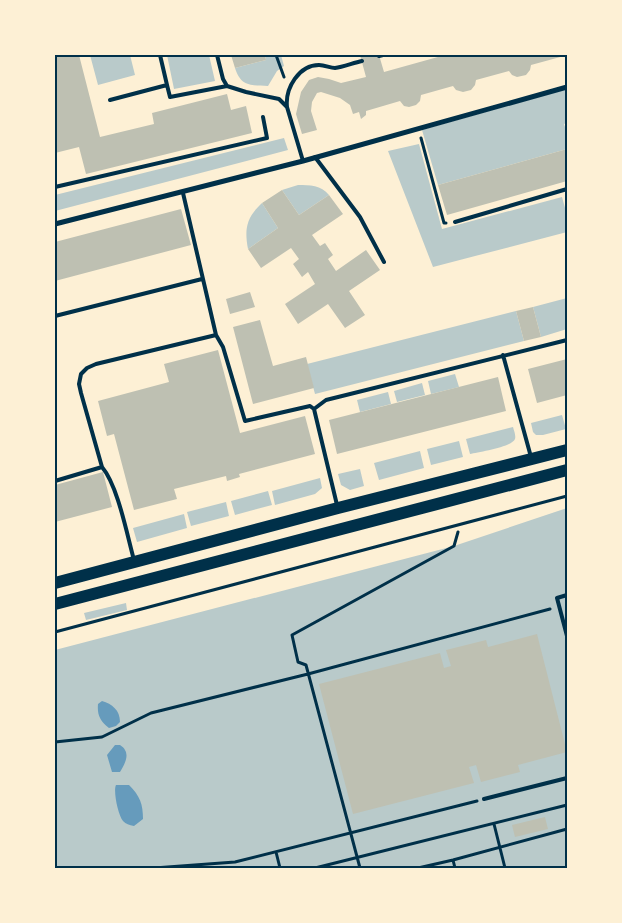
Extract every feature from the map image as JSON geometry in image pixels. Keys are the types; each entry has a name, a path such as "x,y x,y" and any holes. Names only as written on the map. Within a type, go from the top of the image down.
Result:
{"main road":[{"path":"55,583 567,450"},
{"path":"55,604 567,470"}],"street":[{"path":"55,224 315,157 567,87"}],"lane":[{"path":"160,55 170,97 227,86 279,99 287,107"},
{"path":"217,55 223,79 227,86"},
{"path":"303,160 286,99 297,76 312,66 319,65 334,68 362,61"},
{"path":"110,100 167,85"},
{"path":"55,187 267,138 263,117"},
{"path":"315,157 360,217 384,262"},
{"path":"455,222 567,190"},
{"path":"183,192 216,335 223,347 245,421 310,406 314,409 338,508"},
{"path":"55,316 202,279"},
{"path":"135,562 124,521 109,476 102,467 80,393 81,374 87,368 108,360 216,335"},
{"path":"314,409 326,400 567,340"},
{"path":"503,355 532,459"},
{"path":"55,481 102,467"},
{"path":"567,595 558,598 567,636"},
{"path":"484,799 567,778"}],"path":[{"path":"276,55 288,92"},
{"path":"418,127 444,223 455,222"},
{"path":"55,632 567,496"},
{"path":"360,868 306,665 298,662 292,635 454,546 458,532"},
{"path":"55,742 102,737 152,713 308,674 560,606"},
{"path":"154,868 235,862 484,799"},
{"path":"314,868 567,805"},
{"path":"494,824 505,868"},
{"path":"418,868 567,829"},
{"path":"276,852 280,868"},
{"path":"453,860 455,868"},
{"path":"235,862 237,868"}],"shaded area":[{"path":"90,55 130,55 135,75 98,85"},
{"path":"167,55 209,55 215,81 174,89"},
{"path":"265,55 281,55 284,66 277,71 268,86 247,84 240,79 235,68 266,60"},
{"path":"567,89 567,123 564,124 567,133 567,149 438,185 422,130"},
{"path":"284,138 288,150 55,211 55,195"},
{"path":"419,144 442,229 562,197 567,215 567,232 433,267 388,151"},
{"path":"298,185 319,187 329,195 299,215 282,190"},
{"path":"262,203 278,228 248,249 246,235 248,223 253,213"},
{"path":"567,298 567,329 541,337 533,307"},
{"path":"516,311 524,341 315,394 307,364"},
{"path":"455,374 459,387 431,394 428,381"},
{"path":"422,383 425,395 397,402 394,391"},
{"path":"388,392 391,404 360,412 357,400"},
{"path":"562,415 566,429 543,435 536,435 533,432 531,423"},
{"path":"513,427 515,439 513,442 495,449 470,454 466,439"},
{"path":"459,441 463,457 431,465 427,449"},
{"path":"420,451 424,468 379,480 374,463"},
{"path":"360,469 364,486 350,490 341,485 338,474"},
{"path":"320,478 322,488 315,494 275,505 272,491"},
{"path":"268,491 272,505 235,515 231,501"},
{"path":"226,502 229,516 191,526 187,512"},
{"path":"567,508 567,868 55,868 55,650 454,546"},
{"path":"184,514 187,528 137,542 133,528"},
{"path":"126,603 127,610 86,620 84,613"}],"water":[{"path":"102,701 117,711 120,722 116,726 109,728 100,718 98,704"},
{"path":"115,745 120,745 126,754 126,761 120,772 112,772 107,755"},
{"path":"116,785 129,785 140,800 143,819 134,826 125,823 121,818 116,797"}],"building":[{"path":"55,55 79,55 100,137 154,124 152,113 227,94 231,110 246,106 252,133 86,174 79,147 55,153"},
{"path":"231,55 265,55 266,60 235,68"},
{"path":"360,55 379,55 384,72 445,55 567,55 567,60 564,56 531,65 526,75 517,77 509,71 476,80 471,90 463,92 456,90 453,86 421,95 420,101 416,105 409,107 404,106 400,101 366,111 366,115 361,119 359,112 353,114 350,105 340,98 321,92 317,93 312,102 311,111 317,130 302,134 296,114 301,92 309,80 318,77 341,83 366,77"},
{"path":"567,149 567,181 447,215 438,185"},
{"path":"282,190 299,215 329,195 343,214 312,235 320,246 325,243 333,255 328,259 336,271 366,250 380,270 349,291 365,315 345,328 328,304 298,324 285,304 315,284 308,272 302,277 293,264 299,259 291,248 261,268 248,249 278,228 262,203"},
{"path":"181,209 191,245 55,281 55,242"},
{"path":"250,292 255,307 230,314 226,299"},
{"path":"533,307 541,337 524,341 516,311"},
{"path":"260,320 273,366 306,357 314,388 253,404 233,327"},
{"path":"218,350 240,433 305,416 315,454 239,474 240,477 227,481 226,476 174,489 177,499 134,510 114,434 107,436 98,401 169,382 164,364"},
{"path":"567,359 567,395 537,403 528,369"},
{"path":"498,377 506,411 337,454 329,420"},
{"path":"103,472 112,507 55,522 55,485"},
{"path":"537,634 567,752 518,765 520,772 481,782 476,765 469,767 474,783 353,814 319,684 440,653 444,668 451,666 446,650 486,640 488,647"},
{"path":"545,817 548,829 515,837 512,825"}]}
